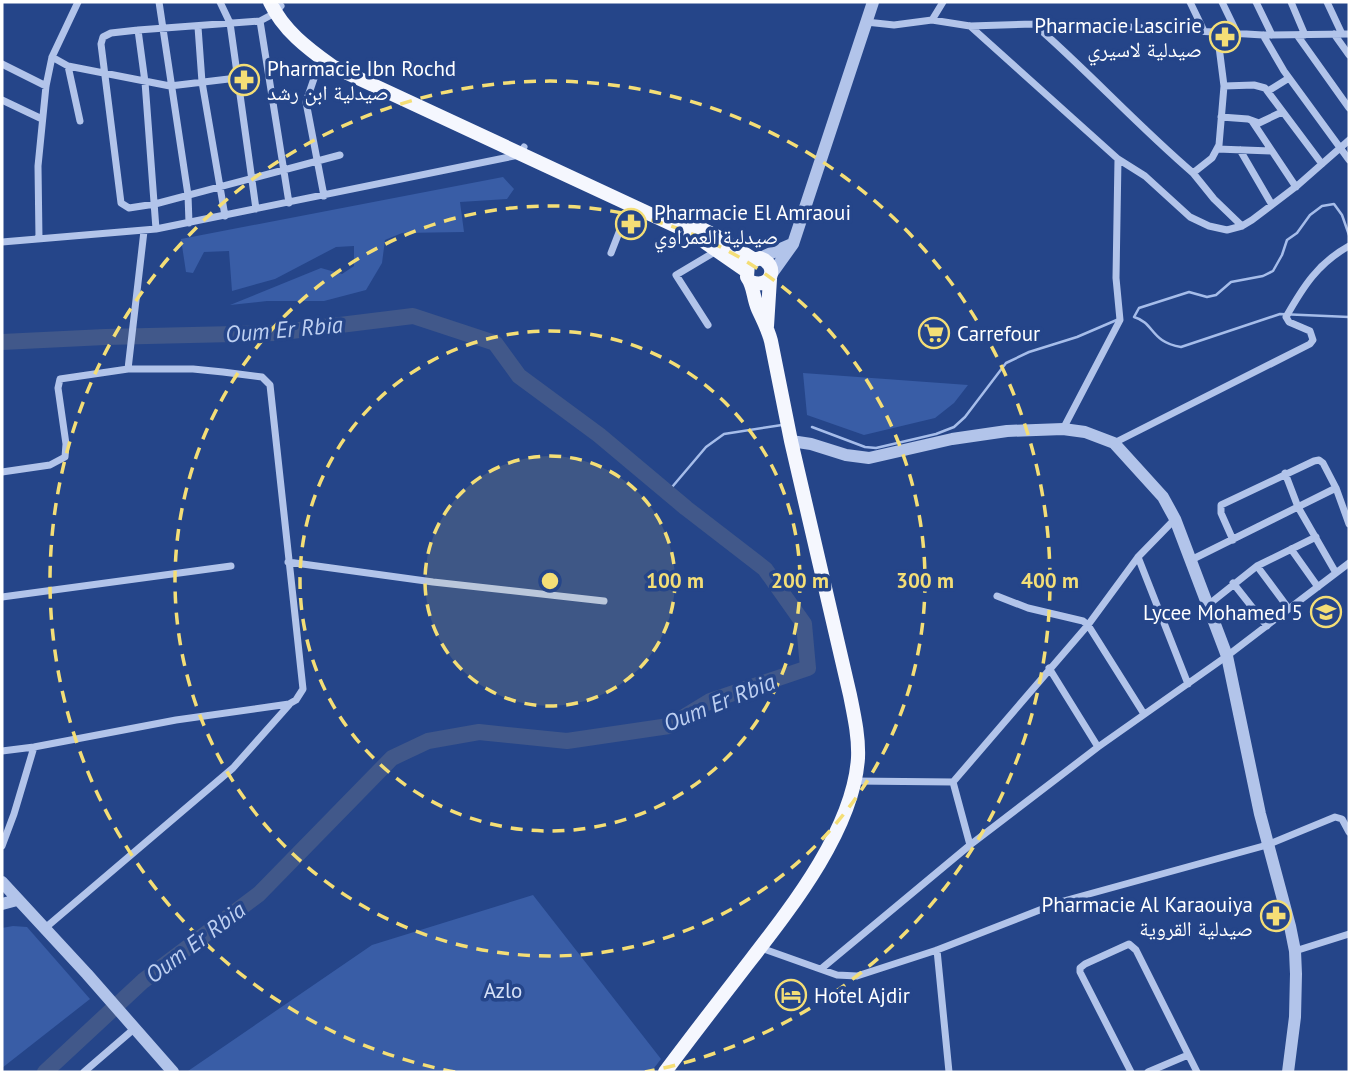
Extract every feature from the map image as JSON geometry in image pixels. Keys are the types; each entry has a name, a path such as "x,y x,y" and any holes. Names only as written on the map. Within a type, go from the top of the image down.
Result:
{"main road":[{"path":"276,6 292,34 332,66 489,135"},
{"path":"276,6 330,55 522,151 716,236 752,267 765,284 771,276"},
{"path":"555,165 693,234 752,267 771,265 767,327"},
{"path":"665,1072 761,948 829,847 845,812 855,781 858,758 850,695 767,327 757,307 752,267"}],"street":[{"path":"39,239 38,166 46,86 52,57 78,2"},
{"path":"159,2 188,195 189,223"},
{"path":"220,2 230,23 256,209"},
{"path":"771,276 793,244 873,2"},
{"path":"932,20 943,2"},
{"path":"1190,2 1204,31"},
{"path":"1222,2 1237,33"},
{"path":"1256,2 1268,35 1289,78 1349,160"},
{"path":"1291,2 1301,35 1349,108"},
{"path":"1327,2 1349,55"},
{"path":"276,6 260,21 138,30 111,33 103,37 121,204 125,208 155,204 340,155"},
{"path":"866,22 894,25 932,20 970,26 1034,24 1268,35 1342,34"},
{"path":"260,21 289,203"},
{"path":"1034,24 1119,103 1150,136 1193,173 1204,188 1242,226"},
{"path":"970,26 1118,159 1145,176 1190,217 1227,230 1242,226 1272,205 1349,140"},
{"path":"198,27 202,82 225,216"},
{"path":"138,30 145,82 156,229"},
{"path":"1193,173 1212,159 1217,149 1224,86 1217,31"},
{"path":"52,57 68,66 170,86 237,78"},
{"path":"321,58 306,102 324,196"},
{"path":"2,64 46,86"},
{"path":"68,66 79,121"},
{"path":"1268,91 1289,78"},
{"path":"1224,86 1262,86 1322,164"},
{"path":"2,100 42,119"},
{"path":"1221,117 1265,121 1282,112"},
{"path":"1252,121 1296,187"},
{"path":"1217,149 1271,151"},
{"path":"1240,150 1272,205"},
{"path":"2,242 156,229 324,196 522,151"},
{"path":"1063,429 1120,320 1118,159"},
{"path":"611,253 630,204"},
{"path":"128,369 144,231"},
{"path":"752,267 793,244"},
{"path":"1114,443 1310,344 1313,340 1310,331 1289,322 1286,317 1321,265 1349,246"},
{"path":"708,325 676,275 718,250"},
{"path":"2,472 50,465 65,457 66,444 58,388 60,379 128,369 193,369 258,376 266,380 271,391 303,689 233,768 44,929"},
{"path":"791,441 869,458 952,439 1007,431 1063,429 1085,432 1114,443 1163,498 1175,519 1227,656 1267,845 1295,951 1294,1017 1288,1072"},
{"path":"1233,540 1221,513 1221,505 1285,473 1319,460 1336,488 1349,524"},
{"path":"1285,473 1298,507 1336,573"},
{"path":"1191,560 1336,488"},
{"path":"953,782 1088,625 1138,557 1175,519"},
{"path":"1208,605 1257,566 1316,537"},
{"path":"1292,549 1318,587"},
{"path":"1138,557 1188,684"},
{"path":"288,562 604,601"},
{"path":"821,969 970,845 1098,747 1227,656 1349,563"},
{"path":"2,597 231,566"},
{"path":"1257,566 1289,609"},
{"path":"1233,583 1267,626"},
{"path":"997,596 1028,608 1083,621 1088,625 1144,715"},
{"path":"1049,668 1098,747"},
{"path":"2,751 176,720 289,704"},
{"path":"2,846 34,747"},
{"path":"855,781 953,782"},
{"path":"953,782 970,845"},
{"path":"761,948 837,975 857,976 937,950 1060,902 1267,845 1339,817 1349,832"},
{"path":"2,881 173,1072"},
{"path":"2,904 17,900"},
{"path":"1295,951 1349,934"},
{"path":"1131,1072 1080,972 1080,968 1085,964 1126,944 1132,945 1136,950 1197,1072"},
{"path":"937,950 949,1072"},
{"path":"85,1072 132,1024"},
{"path":"1148,1072 1188,1055"}],"green space":[{"path":"503,177 514,189 507,199 460,202 464,232 402,233 385,240 382,263 366,290 324,301 267,301 230,305 321,268 342,274 354,266 354,246 336,247 275,279 232,291 229,251 204,252 193,273 186,272 181,239"},
{"path":"803,373 968,385 954,403 935,418 864,435 807,415"},
{"name":"Azlo","path":"533,895 661,1059 651,1072 188,1071 372,945"},
{"path":"27,927 90,999 2,1068 2,928"}],"waterway":[{"path":"1349,235 1342,215 1334,204 1322,206 1287,240 1273,271 1263,276 1231,282 1216,295 1207,297 1189,292 1139,308 1134,317 1164,341 1181,347 1280,314 1349,317"},
{"name":"Oum Er Rbia","path":"2,342 275,333 413,316 495,343 519,376 599,435 686,508 765,569 804,624 808,668 710,701 669,726 567,741 479,732 428,741 392,758 259,894 143,981 45,1072"},
{"path":"812,427 865,447 876,448 936,434 954,427 965,417 1006,363 1119,319"},
{"path":"667,493 706,447 724,434 782,425"}],"place":[{"name":"Pharmacie Lascirie صيدلية لاسيري","path":"1225,37"},
{"name":"Pharmacie Ibn Rochd صيدلية ابن رشد","path":"244,80"},
{"name":"Pharmacie El Amraoui صيدلية العمراوي","path":"631,224"},
{"name":"Carrefour","path":"934,333"},
{"name":"Lycee Mohamed 5","path":"1326,612"},
{"name":"Pharmacie Al Karaouiya صيدلية القروية","path":"1276,916"},
{"name":"Hotel Ajdir","path":"791,995"}]}
